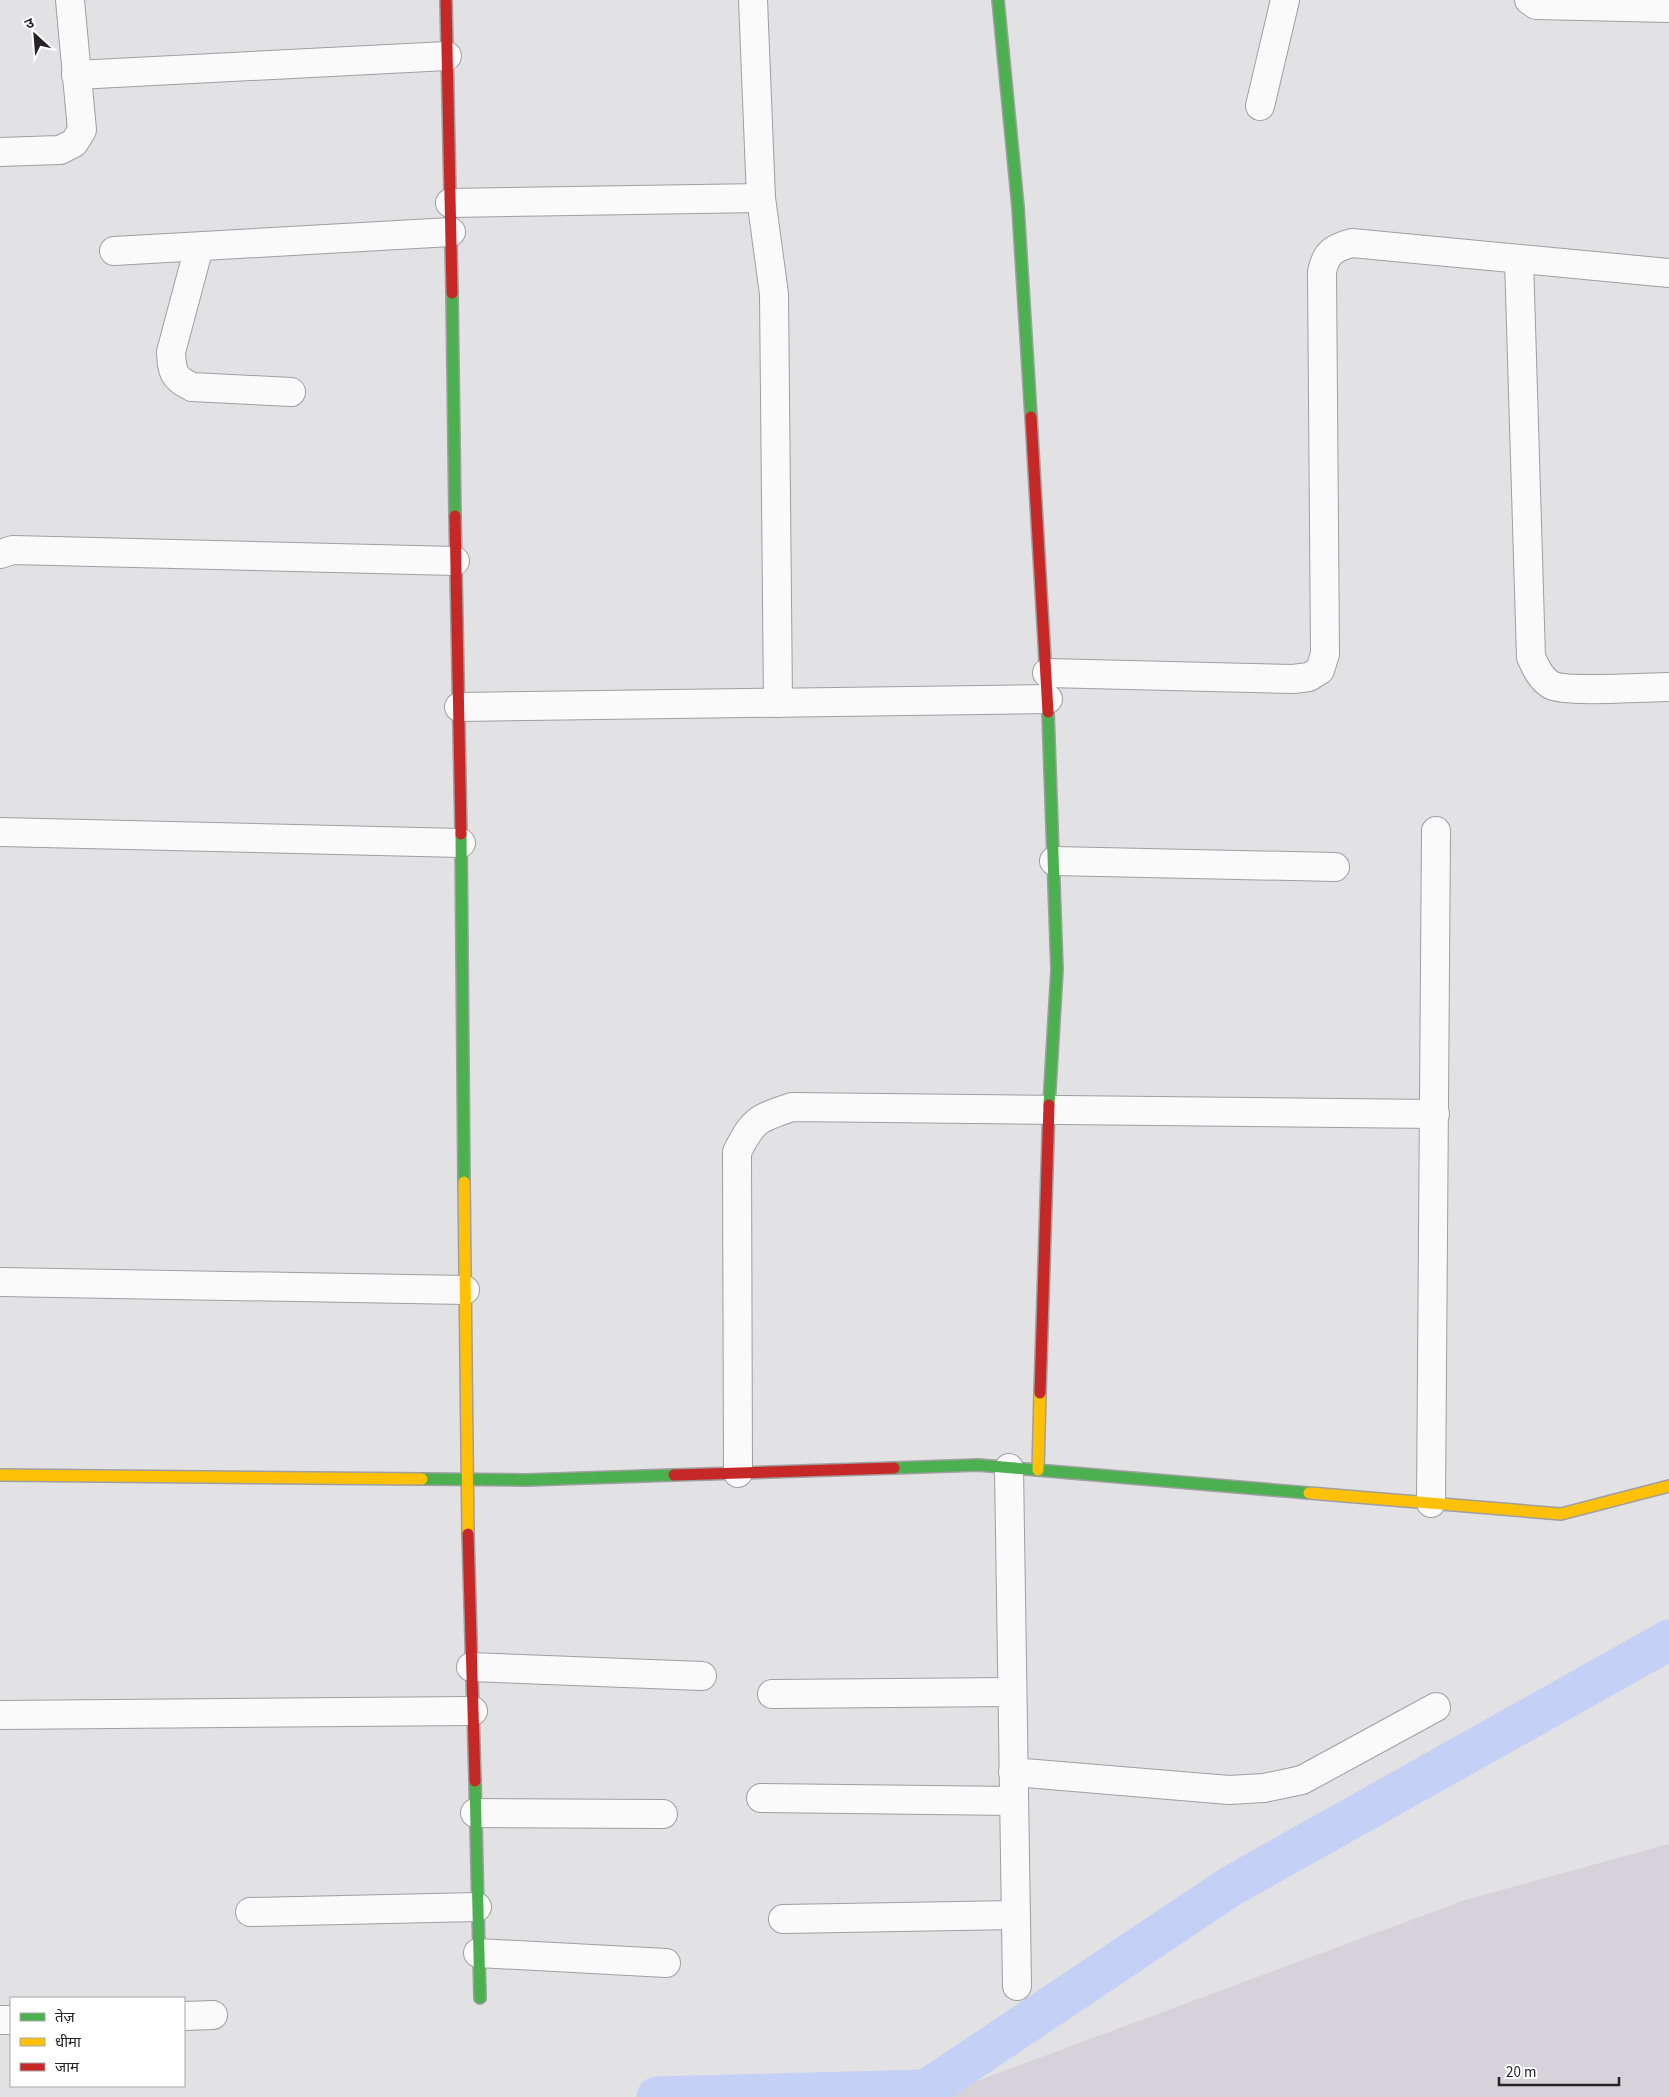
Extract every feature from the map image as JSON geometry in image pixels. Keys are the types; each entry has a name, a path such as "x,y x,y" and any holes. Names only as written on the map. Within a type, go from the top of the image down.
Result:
{"street":[{"path":"0,152 60,150 74,143 82,130 70,0"},
{"path":"446,0 454,363 452,416 461,843 467,1480 480,1998"},
{"path":"753,0 761,198 774,294 778,703"},
{"path":"998,0 1018,207 1047,686 1057,970 1050,1109 1038,1470"},
{"path":"1260,106 1285,0"},
{"path":"1529,0 1536,5 1669,8"},
{"path":"76,75 447,56"},
{"path":"450,203 761,198"},
{"path":"114,251 451,232"},
{"path":"459,707 778,703 1047,686 1309,677 1320,670 1325,654 1322,282 1325,259 1336,248 1352,243 1669,273"},
{"path":"199,247 171,352 172,369 178,381 192,387 290,392"},
{"path":"1519,259 1531,657 1539,675 1552,685 1571,689 1669,687"},
{"path":"0,554 13,550 455,561"},
{"path":"1431,1503 1436,831"},
{"path":"0,832 461,843"},
{"path":"1054,862 1335,867"},
{"path":"738,1473 737,1152 749,1128 764,1116 792,1107 1435,1114"},
{"path":"0,1282 465,1290"},
{"path":"0,1475 527,1480 978,1465 1561,1514 1669,1486"},
{"path":"1009,1468 1017,1986"},
{"path":"472,1667 702,1676"},
{"path":"772,1694 1012,1692"},
{"path":"1013,1772 1229,1790 1264,1788 1302,1780 1436,1707"},
{"path":"0,1715 473,1711"},
{"path":"761,1798 1014,1801"},
{"path":"475,1813 663,1814"},
{"path":"250,1912 477,1907"},
{"path":"783,1919 1016,1915"},
{"path":"478,1953 666,1963"},
{"path":"185,2016 213,2015"}],"shaded area":[{"path":"1669,1844 1669,2097 934,2097 1465,1900"}],"waterway":[{"path":"657,2097 926,2090 1231,1886 1669,1640"}],"traffic: fast":[{"path":"998,0 1018,207 1031,417"},
{"path":"452,293 455,516"},
{"path":"1048,712 1057,970 1049,1105"},
{"path":"461,834 464,1182"},
{"path":"894,1468 978,1465 1309,1493"},
{"path":"422,1479 527,1480 674,1475"},
{"path":"475,1781 480,1998"}],"traffic: slow":[{"path":"464,1182 468,1534"},
{"path":"1038,1470 1040,1393"},
{"path":"0,1475 422,1479"},
{"path":"1309,1493 1561,1514 1669,1486"}],"traffic: jam":[{"path":"446,0 452,293"},
{"path":"1031,417 1048,712"},
{"path":"455,516 461,834"},
{"path":"1040,1393 1049,1105"},
{"path":"674,1475 894,1468"},
{"path":"468,1534 475,1781"}]}
